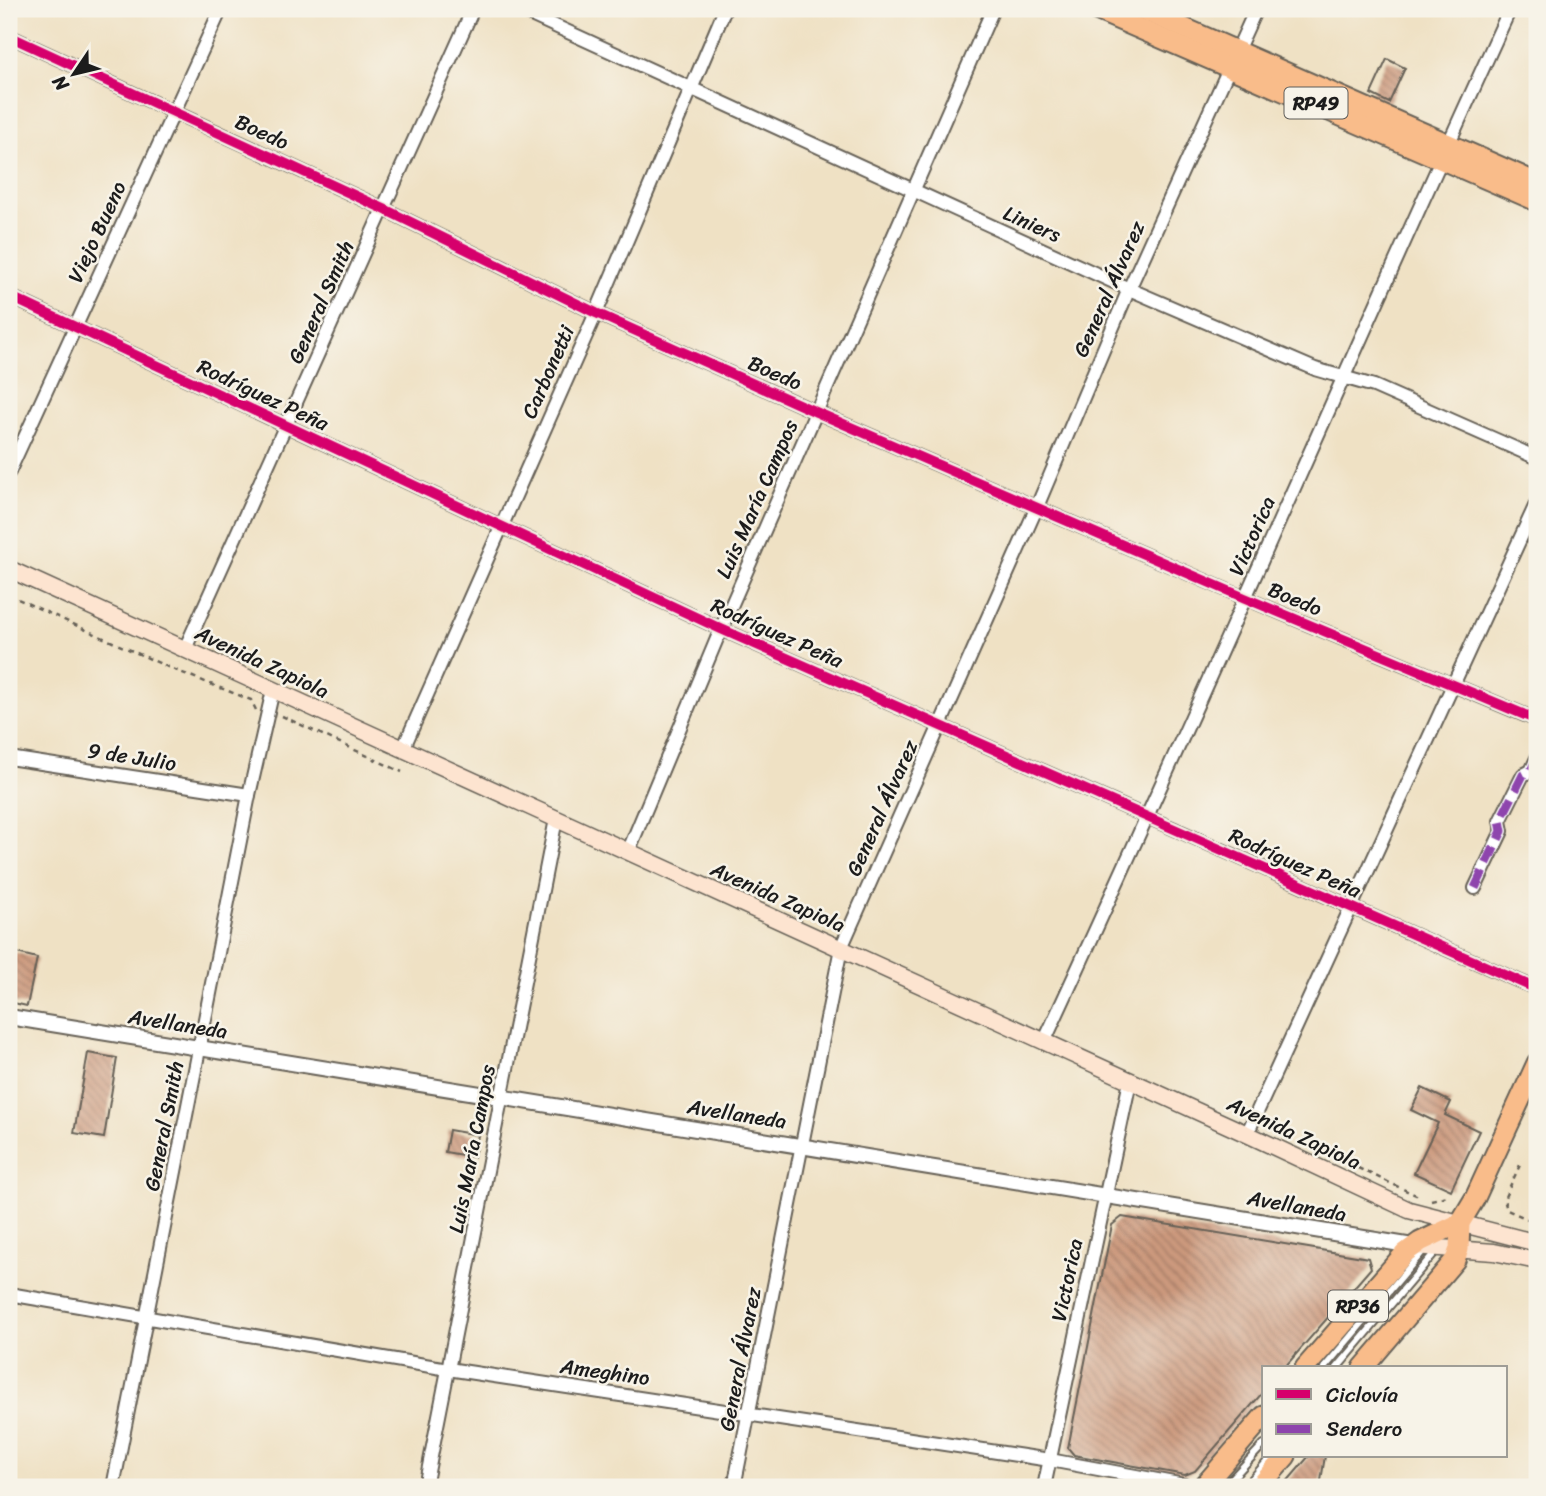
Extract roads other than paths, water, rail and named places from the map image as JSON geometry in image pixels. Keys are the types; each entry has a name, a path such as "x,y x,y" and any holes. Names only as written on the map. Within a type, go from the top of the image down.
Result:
{"main road":[{"name":"RP49","path":"1094,9 1234,58"},
{"name":"RP49","path":"1141,9 1234,58 1444,151 1537,201"},
{"name":"RP49","path":"1444,151 1537,183"},
{"name":"Avenida Zapiola","path":"9,569 1247,1134 1403,1208 1537,1243"},
{"name":"RP36","path":"1307,1366 1426,1247 1460,1223 1475,1198 1537,1063"},
{"name":"RP36","path":"1365,1366 1449,1269 1459,1249 1460,1223"},
{"name":"Avellaneda","path":"1426,1247 1459,1249"},
{"path":"1459,1249 1537,1261"},
{"path":"1203,1487 1262,1418"},
{"path":"1259,1487 1284,1458"}],"street":[{"name":"Viejo Bueno","path":"9,472 221,9"},
{"name":"General Smith","path":"185,649 473,9"},
{"name":"Liniers","path":"518,9 1129,289 1315,369 1374,386 1537,458"},
{"name":"Carbonetti","path":"403,749 596,313 725,9"},
{"name":"Luis María Campos","path":"628,852 721,629 993,9"},
{"name":"General Álvarez","path":"734,1487 841,948 1036,509 1129,289 1256,9"},
{"name":"Victorica","path":"1044,1042 1148,818 1444,151 1510,9"},
{"name":"Boedo","path":"9,36 384,209 596,313 816,412 1036,509 1537,720"},
{"name":"Rodríguez Peña","path":"9,296 721,629 1537,989"},
{"path":"1247,1134 1537,502"},
{"name":"General Smith","path":"113,1487 248,795 273,690"},
{"name":"9 de Julio","path":"9,758 248,795"},
{"path":"1475,888 1502,831 1500,821 1523,775 1531,771 1537,758"},
{"name":"Luis María Campos","path":"425,1487 556,819"},
{"name":"Avellaneda","path":"9,1017 1426,1247"},
{"name":"Victorica","path":"1044,1487 1130,1081"},
{"name":"Ameghino","path":"9,1294 448,1369 1050,1460 1195,1487"}],"lane":[{"path":"1326,1366 1426,1247"},
{"path":"1338,1366 1426,1247"},
{"path":"1224,1487 1262,1446"},
{"path":"1245,1487 1270,1458"}]}
